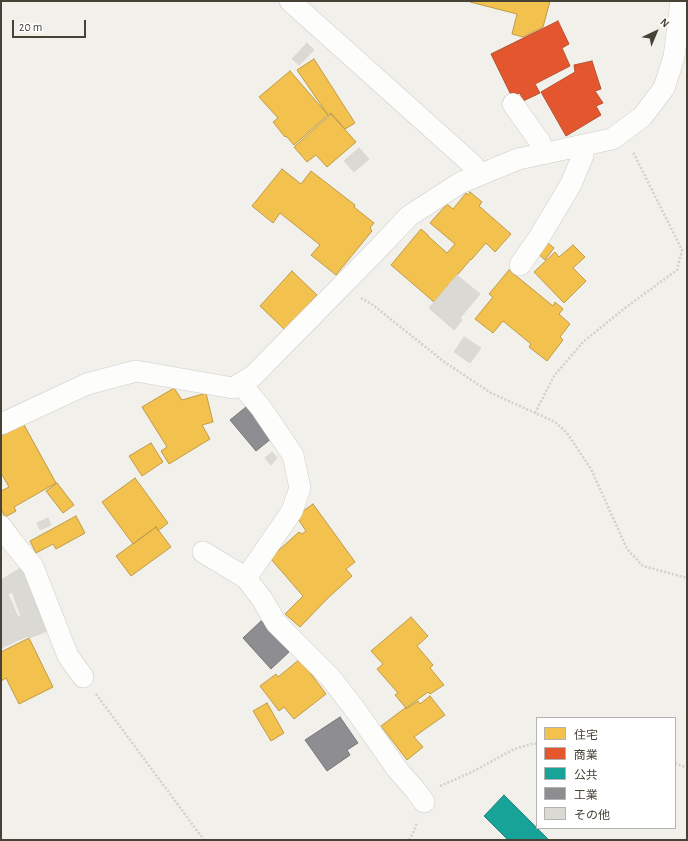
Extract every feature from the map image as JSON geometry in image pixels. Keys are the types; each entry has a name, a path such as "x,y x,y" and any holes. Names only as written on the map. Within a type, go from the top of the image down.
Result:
{"street":[{"path":"290,1 473,165 475,177"},
{"path":"1,424 87,384 136,371 234,388 241,384 253,376 409,216 460,183 518,159 612,139 642,118 664,88 674,57 681,1"},
{"path":"513,104 540,142 542,154"},
{"path":"520,265 540,236 571,184 583,156 583,145"},
{"path":"241,384 261,408 293,455 300,488 292,511 246,578"},
{"path":"1,526 33,567 68,656 83,676"},
{"path":"203,552 246,578 262,599 276,623 330,677 397,769 424,802"}],"path":[{"path":"534,413 554,376 583,342 625,308 677,270 682,250 623,132"},
{"path":"342,285 373,305 443,361 491,393 555,422 568,433 591,469 627,549 643,566 687,578"},
{"path":"83,676 204,840"},
{"path":"409,840 414,831 424,802 434,788 474,771 514,749 536,744"},
{"path":"676,763 687,768"}],"building: 住宅":[{"path":"470,1 550,1 543,27 523,37 512,34 517,14"},
{"path":"314,59 355,123 345,129 331,113 328,115 297,70"},
{"path":"290,71 328,115 294,145 286,136 285,137 273,122 278,118 259,97"},
{"path":"331,114 356,142 327,167 316,155 307,162 294,147"},
{"path":"282,169 301,184 311,171 355,205 354,207 374,223 370,228 372,231 336,275 311,255 320,245 280,213 273,223 252,206"},
{"path":"470,192 482,202 479,206 511,234 495,252 486,243 434,302 391,265 421,229 447,253 455,244 430,223 447,204 453,209 466,193 468,195"},
{"path":"544,240 554,248 545,260 535,251"},
{"path":"573,245 585,257 573,268 586,281 564,303 534,272 555,252 559,257"},
{"path":"509,270 553,306 555,302 563,309 559,314 570,324 560,337 563,340 547,361 529,347 531,344 503,321 493,333 475,319 493,297 489,294"},
{"path":"292,271 317,295 285,330 260,306"},
{"path":"174,388 182,400 206,393 213,422 202,425 210,439 169,464 161,451 167,447 142,407"},
{"path":"23,423 56,483 14,507 16,511 5,517 1,509 1,491 9,487 1,473 1,436"},
{"path":"151,443 163,462 142,476 129,456"},
{"path":"135,478 168,523 158,531 156,527 133,544 102,502"},
{"path":"57,483 74,505 63,513 46,491"},
{"path":"313,504 355,562 346,569 352,576 300,627 285,614 303,596 270,558 299,532 302,534 306,531 296,516"},
{"path":"76,516 85,533 56,549 53,544 36,553 30,541"},
{"path":"156,527 171,547 131,576 116,556"},
{"path":"411,617 428,636 417,646 433,665 430,668 444,685 430,694 428,692 406,708 395,695 398,693 377,669 383,664 371,651"},
{"path":"29,638 53,687 19,704 6,678 1,681 1,652"},
{"path":"300,659 326,694 294,719 284,707 279,711 260,686 276,674 278,677"},
{"path":"430,696 445,715 414,737 423,747 407,760 381,726 405,708 406,709 418,701 420,704"},
{"path":"267,703 284,733 271,741 253,711"}],"building: 商業":[{"path":"558,21 569,44 562,48 570,66 535,84 540,93 523,101 520,93 512,97 491,54"},
{"path":"592,61 601,89 595,91 603,103 596,106 601,115 566,136 541,92 575,72 574,65"}],"building: 公共":[{"path":"504,795 536,827 536,829 538,829 549,840 508,840 484,816"}],"building: 工業":[{"path":"246,407 272,438 256,451 230,420"},
{"path":"261,621 263,623 266,622 289,652 271,669 243,638"},
{"path":"340,717 358,743 347,750 350,755 327,771 305,740"}],"building: その他":[{"path":"307,43 314,50 299,65 292,59"},
{"path":"359,148 369,159 354,172 344,161"},
{"path":"457,275 480,294 460,318 462,320 454,330 429,308"},
{"path":"464,337 481,348 470,363 454,352"},
{"path":"272,452 277,458 271,465 265,458"},
{"path":"48,518 51,525 40,530 37,523"},
{"path":"24,566 50,630 29,638 28,636 1,648 1,580","holes":["12,592 21,616 18,617 8,594"]}]}
